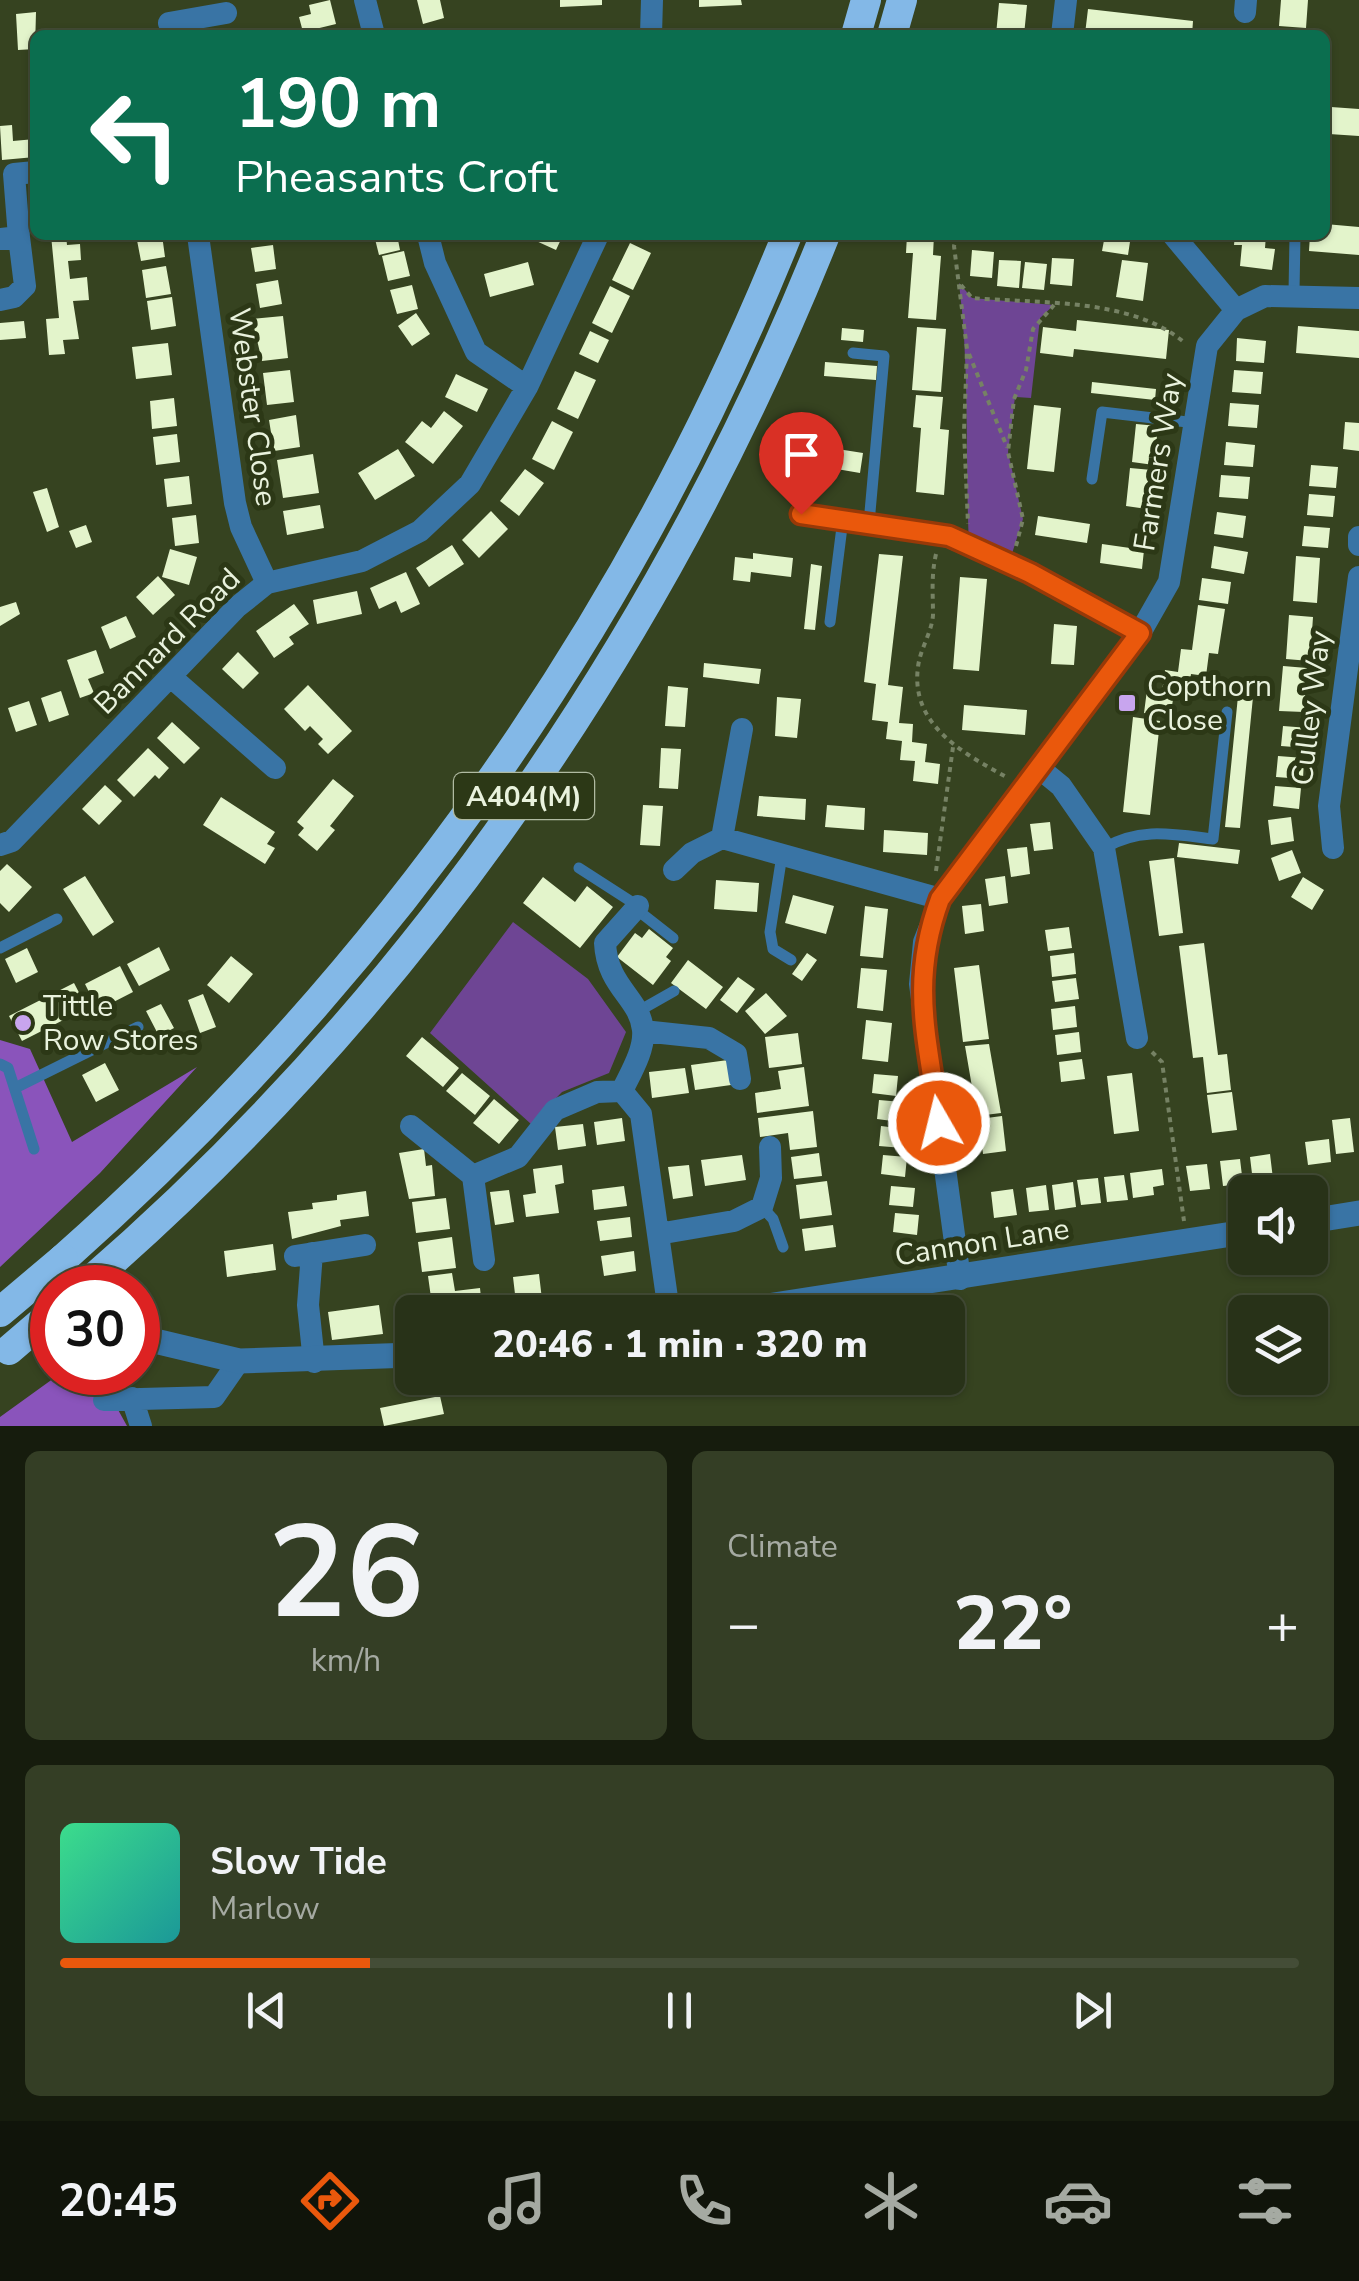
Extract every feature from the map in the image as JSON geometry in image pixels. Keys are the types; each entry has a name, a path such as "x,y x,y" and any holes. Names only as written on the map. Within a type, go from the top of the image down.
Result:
{"highway":[{"path":"857,30 866,0"},
{"path":"893,30 902,0"},
{"name":"A404(M)","path":"0,1312 148,1183 308,1016 386,924 490,784 599,618 652,524 708,414 784,240"},
{"name":"A404(M)","path":"106,1265 284,1096 378,988 486,851 586,702 664,574 734,439 823,240"},
{"path":"4,1353 30,1331"}],"street":[{"path":"364,0 373,30"},
{"path":"651,30 652,0"},
{"path":"1063,30 1066,0"},
{"path":"168,19 226,12"},
{"path":"0,300 14,297 25,286 10,238 16,173"},
{"name":"Webster Close","path":"199,240 235,503 241,528 268,582"},
{"path":"429,240 435,263 476,352 527,387"},
{"name":"Bannard Road","path":"0,845 12,841 268,582 362,561 420,531 470,484 527,387 596,240"},
{"path":"1178,240 1236,310 1266,296 1359,298"},
{"name":"Farmers Way","path":"960,1279 920,984 934,898 1039,768 1140,633 1169,582 1204,360 1208,346 1236,310"},
{"path":"801,514 940,534 1009,564 1140,633"},
{"path":"1359,537 1359,545"},
{"name":"Culley Way","path":"1333,848 1329,806 1359,577"},
{"path":"171,677 275,768"},
{"path":"722,838 742,729"},
{"path":"1039,768 1061,786 1104,848 1138,1038"},
{"path":"674,870 692,854 722,838 934,898"},
{"path":"637,908 605,943 606,967 640,1022 709,1038 736,1054 740,1080"},
{"path":"622,1091 640,1022"},
{"path":"472,1176 518,1157 554,1110 597,1092 622,1091"},
{"path":"622,1091 642,1114 667,1295"},
{"path":"411,1126 472,1176 484,1260"},
{"path":"658,1234 734,1222 762,1206 771,1178 770,1147"},
{"path":"1328,1218 1359,1213"},
{"name":"Cannon Lane","path":"848,1295 1228,1235"},
{"path":"314,1362 304,1254 365,1246"},
{"path":"0,1294 30,1305"},
{"path":"160,1342 239,1361 314,1362 395,1356"},
{"path":"104,1400 214,1397 239,1361"},
{"path":"132,1398 141,1426"}],"lane":[{"path":"1294,294 1295,240"},
{"path":"853,353 884,356 869,523"},
{"path":"1092,479 1102,412 1196,423"},
{"path":"830,622 843,520"},
{"path":"1104,848 1128,834 1162,832 1212,839 1227,712"},
{"path":"782,855 770,932 773,949 790,960"},
{"path":"579,868 674,938"},
{"path":"0,948 56,919"},
{"path":"640,1022 674,991"},
{"path":"16,1088 138,1028"},
{"path":"0,1064 8,1068 16,1088 34,1150"},
{"path":"762,1206 773,1219 783,1247"}],"path":[{"path":"958,240 968,349 964,432 968,546"},
{"path":"959,283 972,298 1054,305 1154,322 1170,330 1204,360"},
{"path":"1008,452 1014,398 1026,370 1033,329 1054,305"},
{"path":"968,349 1008,452 1023,519 1009,564"},
{"path":"940,534 930,589 933,616 918,668 919,694 930,721 953,747 1021,790"},
{"path":"934,898 953,747"},
{"path":"1138,1038 1162,1062 1186,1242"}],"shaded area":[{"path":"959,283 972,298 1054,305 1040,318 1031,398 1015,397 1008,452 1023,519 1009,563 969,546 966,381"},
{"path":"513,922 588,979 626,1032 609,1073 562,1092 531,1124 430,1033"},
{"path":"0,1040 30,1049 72,1142 197,1067 100,1173 0,1267"},
{"path":"30,1395 110,1395 127,1426 0,1426 0,1417"}],"building":[{"path":"330,0 336,24 302,30 299,17 311,14 309,5"},
{"path":"417,0 440,0 444,18 423,24"},
{"path":"560,0 602,0 602,5 560,7"},
{"path":"699,0 741,0 742,5 699,7"},
{"path":"1281,0 1308,0 1306,28 1279,26"},
{"path":"999,3 1027,5 1024,30 996,30"},
{"path":"1088,9 1193,21 1192,30 1085,30"},
{"path":"36,12 36,30 30,30 30,49 18,50 16,14"},
{"path":"1331,107 1359,109 1359,136 1330,134"},
{"path":"12,125 13,141 30,139 30,157 2,160 0,126"},
{"path":"1330,224 1359,227 1359,255 1309,251 1310,240 1330,240"},
{"path":"51,240 80,244 81,260 68,261 70,279 87,277 89,300 73,301 79,339 63,340 65,354 49,355 46,319 59,318"},
{"path":"137,240 163,240 165,257 141,261"},
{"path":"375,240 398,240 400,250 379,255"},
{"path":"534,240 561,240 556,250"},
{"path":"907,240 934,240 933,255 941,256 936,320 908,318 913,253 906,253"},
{"path":"1104,240 1130,240 1128,255 1102,251"},
{"path":"1234,240 1266,240 1265,248 1275,249 1272,270 1240,266 1242,245 1234,245"},
{"path":"630,243 651,253 633,290 612,280"},
{"path":"273,245 276,269 255,272 251,248"},
{"path":"972,250 994,252 992,278 970,276"},
{"path":"404,251 410,276 388,281 382,256"},
{"path":"1052,258 1074,259 1072,286 1050,284"},
{"path":"999,260 1021,261 1019,288 997,286"},
{"path":"1122,260 1148,263 1143,301 1116,297"},
{"path":"528,262 534,285 490,297 484,274"},
{"path":"1025,262 1047,264 1044,290 1022,288"},
{"path":"166,266 171,294 146,298 142,270"},
{"path":"278,280 282,304 260,308 256,284"},
{"path":"412,285 418,309 397,314 390,290"},
{"path":"610,286 630,296 612,333 592,323"},
{"path":"172,297 176,326 151,330 147,301"},
{"path":"416,313 430,334 412,346 398,326"},
{"path":"283,316 288,358 262,361 252,319"},
{"path":"1077,320 1169,330 1166,359 1074,349 1073,357 1040,353 1043,327 1076,331"},
{"path":"24,321 26,338 0,340 0,323"},
{"path":"1298,326 1359,331 1359,358 1296,353"},
{"path":"917,327 946,329 941,392 912,390"},
{"path":"842,328 864,330 863,342 841,340"},
{"path":"590,331 609,340 598,363 579,354"},
{"path":"1237,338 1266,341 1264,363 1236,361"},
{"path":"168,343 172,375 136,379 132,347"},
{"path":"825,362 877,366 876,380 824,376"},
{"path":"290,370 294,402 267,405 263,373"},
{"path":"1234,370 1263,372 1261,394 1232,392"},
{"path":"575,371 596,380 578,419 557,409"},
{"path":"456,374 488,389 477,412 445,397"},
{"path":"1092,382 1156,389 1155,400 1091,393"},
{"path":"916,395 943,397 940,429 949,430 944,495 916,492 921,428 913,427"},
{"path":"174,398 177,426 152,429 150,401"},
{"path":"1230,403 1259,405 1257,428 1228,426"},
{"path":"1034,405 1061,408 1054,472 1027,469"},
{"path":"444,411 463,426 433,464 405,442 422,421 431,428"},
{"path":"296,415 300,447 274,451 269,420"},
{"path":"552,421 573,432 554,470 532,459"},
{"path":"1345,422 1359,423 1359,451 1343,449"},
{"path":"1136,424 1158,426 1154,465 1132,462"},
{"path":"177,434 180,462 156,465 153,437"},
{"path":"793,442 863,453 860,473 790,461"},
{"path":"1226,442 1255,445 1253,467 1224,465"},
{"path":"398,449 415,476 375,500 358,473"},
{"path":"313,454 319,493 283,498 277,460"},
{"path":"1311,465 1338,467 1336,488 1309,486"},
{"path":"1130,468 1152,470 1147,509 1126,506"},
{"path":"525,469 544,483 519,516 500,501"},
{"path":"1221,475 1250,477 1248,499 1219,497"},
{"path":"189,476 192,504 167,507 164,479"},
{"path":"47,488 59,527 47,532 33,492"},
{"path":"1309,494 1335,496 1333,517 1307,515"},
{"path":"320,505 324,528 287,535 283,511"},
{"path":"491,511 508,529 479,558 462,540"},
{"path":"1217,512 1246,516 1243,538 1214,534"},
{"path":"196,515 199,543 175,546 172,518"},
{"path":"1038,516 1090,524 1087,543 1035,535"},
{"path":"86,525 92,542 76,548 69,531"},
{"path":"1304,526 1330,528 1328,548 1302,546"},
{"path":"1102,544 1144,550 1142,569 1100,563"},
{"path":"452,545 464,564 429,587 416,568"},
{"path":"1214,546 1248,552 1244,574 1211,568"},
{"path":"170,549 197,557 189,585 162,577"},
{"path":"753,553 793,558 791,577 751,572 750,582 733,580 735,557 753,559"},
{"path":"879,554 903,556 888,685 903,687 899,723 913,724 912,742 927,744 925,762 940,764 938,784 913,781 915,761 900,760 902,741 886,739 888,722 872,720 876,684 864,682"},
{"path":"1296,556 1320,558 1317,603 1293,601"},
{"path":"811,564 822,566 815,630 804,629"},
{"path":"406,572 420,604 401,613 396,601 379,609 370,588"},
{"path":"158,576 175,595 153,615 136,597"},
{"path":"960,577 987,579 979,671 953,669"},
{"path":"1202,578 1231,582 1228,604 1199,600"},
{"path":"357,591 362,614 317,624 313,600"},
{"path":"16,602 20,614 0,626 0,607"},
{"path":"294,604 309,624 289,637 294,644 274,658 256,631"},
{"path":"1198,605 1225,609 1218,654 1209,653 1206,676 1191,674 1188,696 1174,694 1170,717 1144,713 1147,690 1162,692 1165,670 1178,672 1181,649 1192,650"},
{"path":"1289,615 1313,617 1310,661 1286,659"},
{"path":"126,616 136,637 110,649 101,627"},
{"path":"1054,624 1077,626 1074,665 1051,664"},
{"path":"96,650 104,673 88,679 94,693 80,698 67,660"},
{"path":"238,652 259,673 243,689 222,669"},
{"path":"704,663 761,669 759,684 703,677"},
{"path":"1283,666 1307,668 1304,712 1279,711"},
{"path":"308,685 352,731 328,754 318,744 323,739 310,726 305,731 284,709"},
{"path":"668,686 688,688 685,727 665,726"},
{"path":"61,691 69,715 49,722 41,698"},
{"path":"1238,696 1253,697 1240,828 1225,827"},
{"path":"777,697 801,699 797,738 775,736"},
{"path":"29,701 37,725 16,732 8,708"},
{"path":"964,705 1027,710 1025,735 962,730"},
{"path":"1133,717 1160,721 1150,815 1123,812"},
{"path":"172,722 200,748 184,764 157,738"},
{"path":"1283,726 1309,728 1307,748 1281,746"},
{"path":"148,748 169,768 159,779 155,775 134,797 117,780"},
{"path":"661,748 681,749 678,789 659,788"},
{"path":"1278,756 1304,758 1303,779 1276,777"},
{"path":"333,779 354,796 330,826 335,830 317,851 298,835 304,828 297,822"},
{"path":"105,785 122,801 99,825 82,809"},
{"path":"1275,786 1301,788 1299,809 1273,806"},
{"path":"759,796 806,799 805,820 757,816"},
{"path":"221,797 275,832 267,844 275,848 265,864 203,825"},
{"path":"643,805 663,806 660,846 640,845"},
{"path":"827,805 865,808 864,830 825,827"},
{"path":"1291,817 1294,841 1271,845 1268,820"},
{"path":"1050,822 1053,849 1034,851 1030,824"},
{"path":"884,830 928,833 927,855 883,852"},
{"path":"1179,843 1240,850 1238,864 1177,857"},
{"path":"1027,847 1030,874 1011,877 1007,849"},
{"path":"1292,850 1301,873 1279,881 1271,858"},
{"path":"1174,858 1183,933 1159,936 1149,861"},
{"path":"7,864 32,887 9,912 0,903 0,871"},
{"path":"85,876 114,922 93,936 63,889"},
{"path":"1005,876 1008,903 989,906 985,879"},
{"path":"543,877 575,902 587,886 613,907 580,948 523,903"},
{"path":"1303,877 1324,890 1312,910 1291,897"},
{"path":"716,880 759,883 757,912 714,909"},
{"path":"793,895 834,906 826,934 785,923"},
{"path":"981,904 984,931 965,934 962,906"},
{"path":"865,906 888,909 883,958 860,956"},
{"path":"1069,927 1072,948 1048,951 1045,930"},
{"path":"649,929 673,948 666,957 671,961 653,985 617,957 635,933 642,938"},
{"path":"1204,943 1218,1055 1227,1054 1231,1090 1207,1093 1203,1057 1193,1058 1179,946"},
{"path":"159,947 170,970 139,986 127,964"},
{"path":"27,948 38,972 16,983 5,959"},
{"path":"807,953 817,960 802,981 792,974"},
{"path":"1074,953 1076,974 1052,977 1050,956"},
{"path":"231,956 253,974 229,1003 207,985"},
{"path":"688,960 723,987 706,1009 671,983"},
{"path":"979,965 989,1039 963,1042 954,968"},
{"path":"120,966 133,992 98,1010 85,984"},
{"path":"861,968 887,970 883,1011 857,1008"},
{"path":"738,977 755,989 737,1013 720,1000"},
{"path":"1076,978 1079,999 1055,1002 1052,981"},
{"path":"74,983 87,1008 22,1041 9,1016"},
{"path":"766,993 787,1016 765,1034 745,1011"},
{"path":"203,994 216,1027 200,1033 188,1000"},
{"path":"161,1004 174,1028 159,1036 146,1011"},
{"path":"1075,1006 1077,1027 1053,1030 1051,1009"},
{"path":"866,1020 892,1023 888,1062 862,1059"},
{"path":"1079,1032 1081,1052 1057,1055 1055,1035"},
{"path":"798,1033 802,1064 769,1068 765,1037"},
{"path":"422,1037 459,1068 443,1087 406,1056"},
{"path":"989,1044 1001,1113 977,1116 965,1046"},
{"path":"1082,1059 1085,1079 1061,1082 1059,1062"},
{"path":"728,1060 731,1085 695,1090 691,1065"},
{"path":"105,1063 119,1090 96,1102 82,1075"},
{"path":"804,1067 809,1106 757,1113 755,1093 781,1089 778,1071"},
{"path":"685,1068 689,1093 652,1098 649,1072"},
{"path":"462,1073 490,1096 475,1115 446,1091"},
{"path":"1132,1073 1139,1131 1114,1134 1107,1076"},
{"path":"874,1074 898,1076 896,1096 872,1093"},
{"path":"1232,1092 1237,1130 1212,1133 1207,1095"},
{"path":"494,1099 519,1120 499,1144 473,1123"},
{"path":"879,1100 902,1102 900,1122 877,1119"},
{"path":"813,1111 817,1147 790,1150 788,1133 760,1137 758,1118"},
{"path":"1002,1116 1006,1151 983,1154 979,1119"},
{"path":"622,1118 625,1141 597,1145 594,1122"},
{"path":"1350,1118 1354,1152 1336,1154 1332,1120"},
{"path":"583,1124 586,1146 558,1150 555,1127"},
{"path":"881,1126 905,1129 903,1148 879,1146"},
{"path":"1329,1139 1331,1162 1308,1165 1305,1142"},
{"path":"424,1149 426,1166 432,1165 435,1196 409,1199 399,1153"},
{"path":"819,1153 822,1176 794,1179 791,1157"},
{"path":"1270,1154 1273,1175 1252,1175 1250,1157"},
{"path":"742,1155 746,1180 705,1186 701,1160"},
{"path":"883,1155 907,1157 905,1177 881,1174"},
{"path":"1240,1159 1242,1175 1228,1175 1228,1186 1223,1186 1220,1161"},
{"path":"1207,1164 1210,1189 1190,1191 1186,1166"},
{"path":"562,1165 564,1183 555,1185 559,1213 526,1217 523,1195 536,1193 533,1169"},
{"path":"689,1165 693,1196 673,1199 668,1167"},
{"path":"1162,1169 1164,1185 1153,1187 1154,1195 1133,1198 1130,1173"},
{"path":"1124,1175 1128,1200 1107,1202 1104,1177"},
{"path":"1098,1178 1101,1203 1081,1205 1077,1180"},
{"path":"827,1181 832,1215 800,1219 796,1185"},
{"path":"1073,1182 1076,1207 1055,1210 1052,1185"},
{"path":"1046,1185 1049,1210 1029,1212 1026,1188"},
{"path":"624,1186 627,1206 594,1210 592,1190"},
{"path":"891,1186 915,1188 913,1207 889,1205"},
{"path":"1013,1189 1017,1215 994,1218 991,1192"},
{"path":"509,1190 514,1222 495,1225 490,1192"},
{"path":"366,1191 369,1216 340,1220 341,1226 292,1239 288,1212 313,1209 312,1203 337,1200 337,1195"},
{"path":"446,1198 450,1229 416,1233 412,1202"},
{"path":"895,1213 919,1215 917,1235 893,1232"},
{"path":"630,1217 632,1237 600,1241 597,1221"},
{"path":"833,1225 836,1247 805,1251 802,1229"},
{"path":"452,1237 456,1268 422,1272 418,1242"},
{"path":"273,1244 276,1270 227,1277 224,1251"},
{"path":"634,1251 636,1271 604,1276 601,1256"},
{"path":"452,1273 455,1291 480,1288 481,1295 431,1295 428,1276"},
{"path":"539,1274 541,1295 506,1295 515,1294 513,1277"},
{"path":"379,1305 383,1334 332,1340 328,1312"},
{"path":"440,1396 444,1414 384,1426 380,1408"}],"place":[{"name":"Copthorn Close","path":"1127,703"},
{"name":"Tittle Row Stores","path":"23,1023"}],"route":[{"path":"801,514 949,536 1030,573 1140,633 940,899 924,942 920,984 939,1123"}]}
